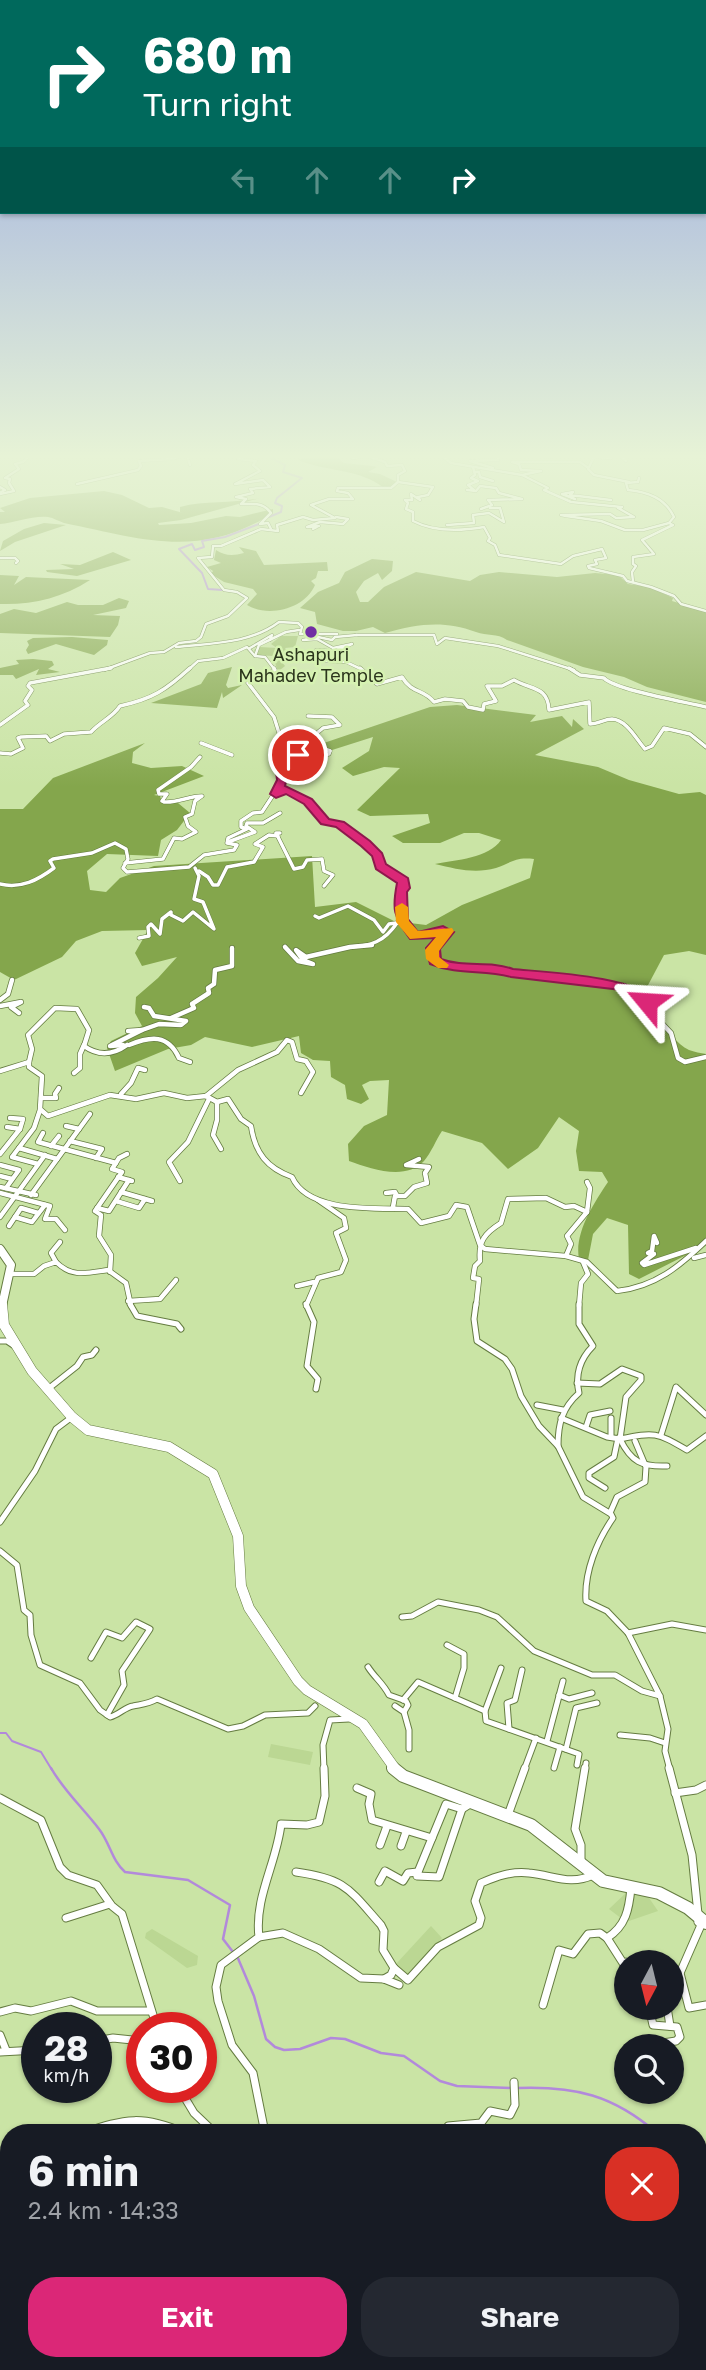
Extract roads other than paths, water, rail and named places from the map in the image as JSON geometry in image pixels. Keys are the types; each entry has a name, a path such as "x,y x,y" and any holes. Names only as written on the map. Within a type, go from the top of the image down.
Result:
{"highway":[{"path":"0,1249 10,1262 1,1307 5,1328 47,1390 72,1417 93,1432 173,1448 213,1474 238,1536 241,1586 249,1608 307,1690 357,1719 372,1733 397,1772 508,1815 538,1830 594,1875 612,1884 659,1893 699,1916"}],"street":[{"path":"164,652 179,643 190,643 199,639 206,624 228,616 247,598 224,590 204,566"},
{"path":"592,566 588,567 623,576 627,581 651,587 706,611"},
{"path":"636,566 631,580 638,584"},
{"path":"0,725 28,705 25,701 32,690 28,686 30,683 59,676 79,676 178,646 192,647 247,638 266,632 281,622 297,622 302,627"},
{"path":"302,627 298,633 301,635 403,637 425,633 434,635 434,643 437,645 444,638 494,646 574,670 580,675 605,678 607,682 617,686 706,707"},
{"path":"255,656 260,645 302,627"},
{"path":"0,754 20,751 23,748 18,738 22,737 47,737 50,741 68,733 91,732 100,722 112,717 120,706 144,701 152,694 163,692 198,661 223,658 242,648 250,648 272,635 271,640"},
{"path":"357,635 330,640 318,637 303,640 319,639 324,645 333,648 352,644 335,651 316,650 310,653 314,658 318,654 323,661 338,659 359,667 377,684 402,677 406,688 415,694 428,694 433,702 445,699 463,701 471,709 483,710 484,704 496,701 487,686 502,686 514,680 521,685 536,686 544,692 549,702 548,710 589,702 590,724 611,719 619,721 627,726 645,749 652,746 664,728 690,734 706,747"},
{"path":"250,648 255,656"},
{"path":"227,843 228,838 247,829 241,827 241,821 253,813 261,813 283,780 277,721 248,684 275,670 265,657 255,656"},
{"path":"282,771 290,769 300,756 331,752 309,743 319,739 317,733 323,728 340,725 332,718 308,716"},
{"path":"201,743 232,755"},
{"path":"292,753 320,761"},
{"path":"124,863 163,859 174,838 182,839 197,832 188,826 186,817 192,814 195,801 202,796 192,796 179,803 164,802 162,801 167,794 159,794 158,790 167,782 176,780 200,757"},
{"path":"276,794 287,790 308,802 326,821 340,824 365,843 377,855 380,866 404,881 400,922 388,935 371,946 350,947 306,957 296,950 303,960 313,964 298,961 285,947"},
{"path":"227,843 239,836 256,832 246,826 247,823 263,823 280,813"},
{"path":"0,884 9,887 29,884 54,868 50,861 53,859 77,853 85,856 104,851 115,843 126,849 128,859 123,868 127,872 189,867 208,877 213,885 218,885 227,867 254,862 262,847 255,844 269,835 279,834 294,869 303,867 307,860 321,859 324,871 333,875 324,886"},
{"path":"189,867 204,855 237,848 227,843"},
{"path":"139,938 149,936 148,927 151,924 160,934 162,919 171,912 176,919 183,921 194,912 214,929 203,902 194,899 199,876 195,868"},
{"path":"315,916 318,919 348,906 374,920 383,932 388,925 400,922"},
{"path":"400,922 417,937 447,931 432,950 433,959 443,966 475,970 497,968 511,973 625,986 646,998 652,1016 667,1027 676,1044 678,1058 685,1062 706,1057"},
{"path":"172,1018 194,1007 192,1004 209,993 208,988 214,984 215,970 232,966 232,947"},
{"path":"0,1003 12,989 12,980"},
{"path":"0,1003 21,1002 11,1007 19,1013"},
{"path":"38,1164 12,1157 34,1128 40,1109 42,1076 31,1068 29,1062 32,1049 28,1035 55,1008 75,1007 90,1033 81,1050 80,1068 74,1073"},
{"path":"129,1045 110,1046 159,1024 181,1025 186,1021 167,1015 154,1016 149,1008 144,1007"},
{"path":"128,1031 142,1030"},
{"path":"85,1044 87,1049 103,1055 148,1037 164,1039 173,1046 179,1058 190,1062"},
{"path":"180,1181 169,1163 196,1131 207,1097 238,1070 276,1052 287,1040 293,1044 297,1059 306,1061 313,1072 301,1093"},
{"path":"0,1071 29,1062"},
{"path":"121,1094 131,1083 138,1068 145,1070"},
{"path":"41,1098 57,1098 55,1094 60,1088"},
{"path":"36,1119 97,1098 121,1094 132,1099 158,1093 190,1098 207,1097 217,1102 229,1098 241,1119 251,1126 253,1141 272,1170 292,1177 299,1192 351,1208 408,1209 421,1223 427,1224 452,1215 456,1205 466,1206 481,1247"},
{"path":"217,1102 217,1120 213,1135 221,1149"},
{"path":"40,1109 48,1116"},
{"path":"0,1165 19,1170 2,1192 34,1195 63,1149 90,1114"},
{"path":"0,1154 19,1129 23,1119 10,1118"},
{"path":"66,1126 79,1129"},
{"path":"7,1127 19,1129"},
{"path":"43,1133 38,1142 116,1163"},
{"path":"51,1146 59,1136"},
{"path":"70,1141 102,1149 96,1158"},
{"path":"19,1148 57,1159"},
{"path":"110,1272 111,1255 99,1236 101,1215 95,1211 121,1172 112,1169 127,1154"},
{"path":"0,1217 45,1155"},
{"path":"386,1193 395,1192 397,1196 405,1196 414,1187 427,1183 425,1173 429,1167 406,1165 419,1159"},
{"path":"0,1176 12,1179"},
{"path":"97,1208 109,1211 130,1180 118,1177"},
{"path":"566,1256 570,1244 566,1236 587,1212 586,1203 590,1188 587,1182"},
{"path":"121,1192 152,1201"},
{"path":"17,1194 51,1207 45,1219 56,1219 65,1230"},
{"path":"587,1212 574,1206 565,1207 561,1202 552,1199 521,1195 508,1199 501,1223 485,1233 480,1261 475,1266 473,1278 479,1279 474,1319 477,1340 505,1359 512,1369 521,1396 539,1426 558,1446 583,1497 610,1513 613,1518 592,1561 585,1595 589,1604 607,1611 628,1633 660,1696 668,1729 665,1743 675,1793 692,1855 699,1916 691,1914 701,1925 691,1937 688,1958 684,1963"},
{"path":"393,1207 392,1202 397,1196"},
{"path":"297,1286 341,1272 346,1262 336,1233 346,1228 344,1218 316,1198"},
{"path":"116,1201 139,1208 145,1199"},
{"path":"15,1217 31,1222 44,1205"},
{"path":"9,1226 21,1208 38,1213"},
{"path":"657,1243 654,1236 652,1251 648,1253 654,1254 642,1264 697,1248"},
{"path":"481,1247 531,1255 566,1256 596,1269 614,1290 623,1291 661,1277 690,1258 706,1241"},
{"path":"60,1242 51,1253 66,1272 110,1272 126,1283 128,1301 137,1316 177,1324 181,1329"},
{"path":"690,1258 706,1255"},
{"path":"9,1275 34,1274 50,1263 57,1262"},
{"path":"558,1446 563,1410 579,1393 577,1383 582,1357 593,1346 579,1324 580,1283 588,1274 583,1262"},
{"path":"128,1301 160,1299 176,1280"},
{"path":"315,1282 306,1307 314,1322 313,1344 307,1366 318,1379 316,1388"},
{"path":"0,1341 7,1341 17,1348"},
{"path":"47,1390 54,1381 81,1363 83,1357 92,1355 96,1350"},
{"path":"577,1383 600,1384 619,1369 628,1369 641,1376 641,1380 626,1397 614,1457 589,1473 589,1478 605,1488"},
{"path":"661,1434 676,1387 706,1415"},
{"path":"537,1405 563,1410"},
{"path":"586,1427 590,1415 610,1411"},
{"path":"0,1522 36,1471 56,1429 72,1417"},
{"path":"561,1418 616,1438 645,1432 661,1434 687,1450 706,1436"},
{"path":"611,1418 616,1438 633,1462 646,1467 667,1466"},
{"path":"610,1513 617,1497 645,1482 646,1467 635,1441"},
{"path":"0,1551 17,1565 24,1610 30,1615 31,1635 40,1665 80,1683 100,1710 107,1715 113,1717 130,1706 144,1706 157,1699 200,1719 228,1729 236,1729 265,1715 308,1713 315,1706"},
{"path":"402,1617 412,1616 438,1602 479,1610 497,1617 534,1651 592,1675 619,1676 642,1691 660,1696"},
{"path":"91,1658 106,1632 122,1638 136,1622 150,1629 122,1671 124,1685 107,1715"},
{"path":"628,1633 672,1624 706,1630"},
{"path":"447,1645 464,1654 464,1668 455,1698"},
{"path":"368,1667 374,1676 385,1683 385,1691 389,1696 403,1700 408,1705 404,1712"},
{"path":"500,1668 485,1711 486,1721 579,1754 577,1765"},
{"path":"509,1729 507,1703 515,1700 522,1670"},
{"path":"547,1741 563,1681"},
{"path":"403,1700 418,1682 485,1711"},
{"path":"559,1695 569,1699 593,1693"},
{"path":"554,1768 576,1708 597,1703"},
{"path":"395,1706 404,1712 410,1749"},
{"path":"259,1937 258,1914 277,1853 282,1824 311,1825 319,1822 326,1790 322,1743 330,1720 357,1719"},
{"path":"620,1735 650,1738 665,1743"},
{"path":"508,1815 536,1738"},
{"path":"580,1864 581,1846 575,1829 586,1763"},
{"path":"675,1793 696,1790 706,1785"},
{"path":"357,1788 371,1794 369,1804 372,1820 432,1838"},
{"path":"0,1798 41,1820 61,1867 68,1875 97,1885 110,1904 122,1914 151,2011 97,2011 71,2001 31,2011 15,2008 0,2012"},
{"path":"462,1809 439,1877 417,1876 446,1804 462,1809 474,1803"},
{"path":"380,1845 387,1826"},
{"path":"401,1846 406,1832"},
{"path":"379,1882 385,1871 403,1881 408,1873 418,1872"},
{"path":"296,1872 327,1877 346,1885 381,1925 384,1931 383,1950 394,1968 408,1979 438,1947 479,1924 481,1918 474,1901 481,1883 500,1873 517,1871 575,1883 594,1875"},
{"path":"607,1938 616,1933 628,1916 631,1888"},
{"path":"66,1918 110,1904"},
{"path":"543,2005 559,1950 573,1954 588,1934 594,1932 607,1938 614,1952"},
{"path":"263,2124 253,2073 232,2045 216,1993 221,1965 259,1937 284,1933 318,1949 361,1978 384,1979 399,1985"},
{"path":"384,1979 391,1975 394,1968"},
{"path":"684,1996 689,2008 706,2006"},
{"path":"652,2020 653,2025 677,2027 679,2034"},
{"path":"669,2020 670,2026"},
{"path":"0,2035 3,2051 21,2050"},
{"path":"470,2124 481,2123 490,2111 510,2115 514,2110 514,2082"},
{"path":"188,2103 205,2124"},
{"path":"108,2124 128,2117 152,2118 165,2124"}],"waterway":[{"path":"195,566 202,573 208,589 223,590"},
{"path":"0,1733 6,1733 12,1741 41,1752 52,1770"},
{"path":"51,1768 99,1829 117,1863 125,1872 188,1880 230,1905 223,1939 233,1952"},
{"path":"237,1956 254,1996 266,2039 275,2047 284,2050 300,2049 331,2038 345,2039 381,2053 404,2056 440,2081 457,2086 512,2088"},
{"path":"518,2088 575,2091 609,2102 646,2124"}],"place":[{"name":"Ashapuri Mahadev Temple","path":"311,632"}]}
